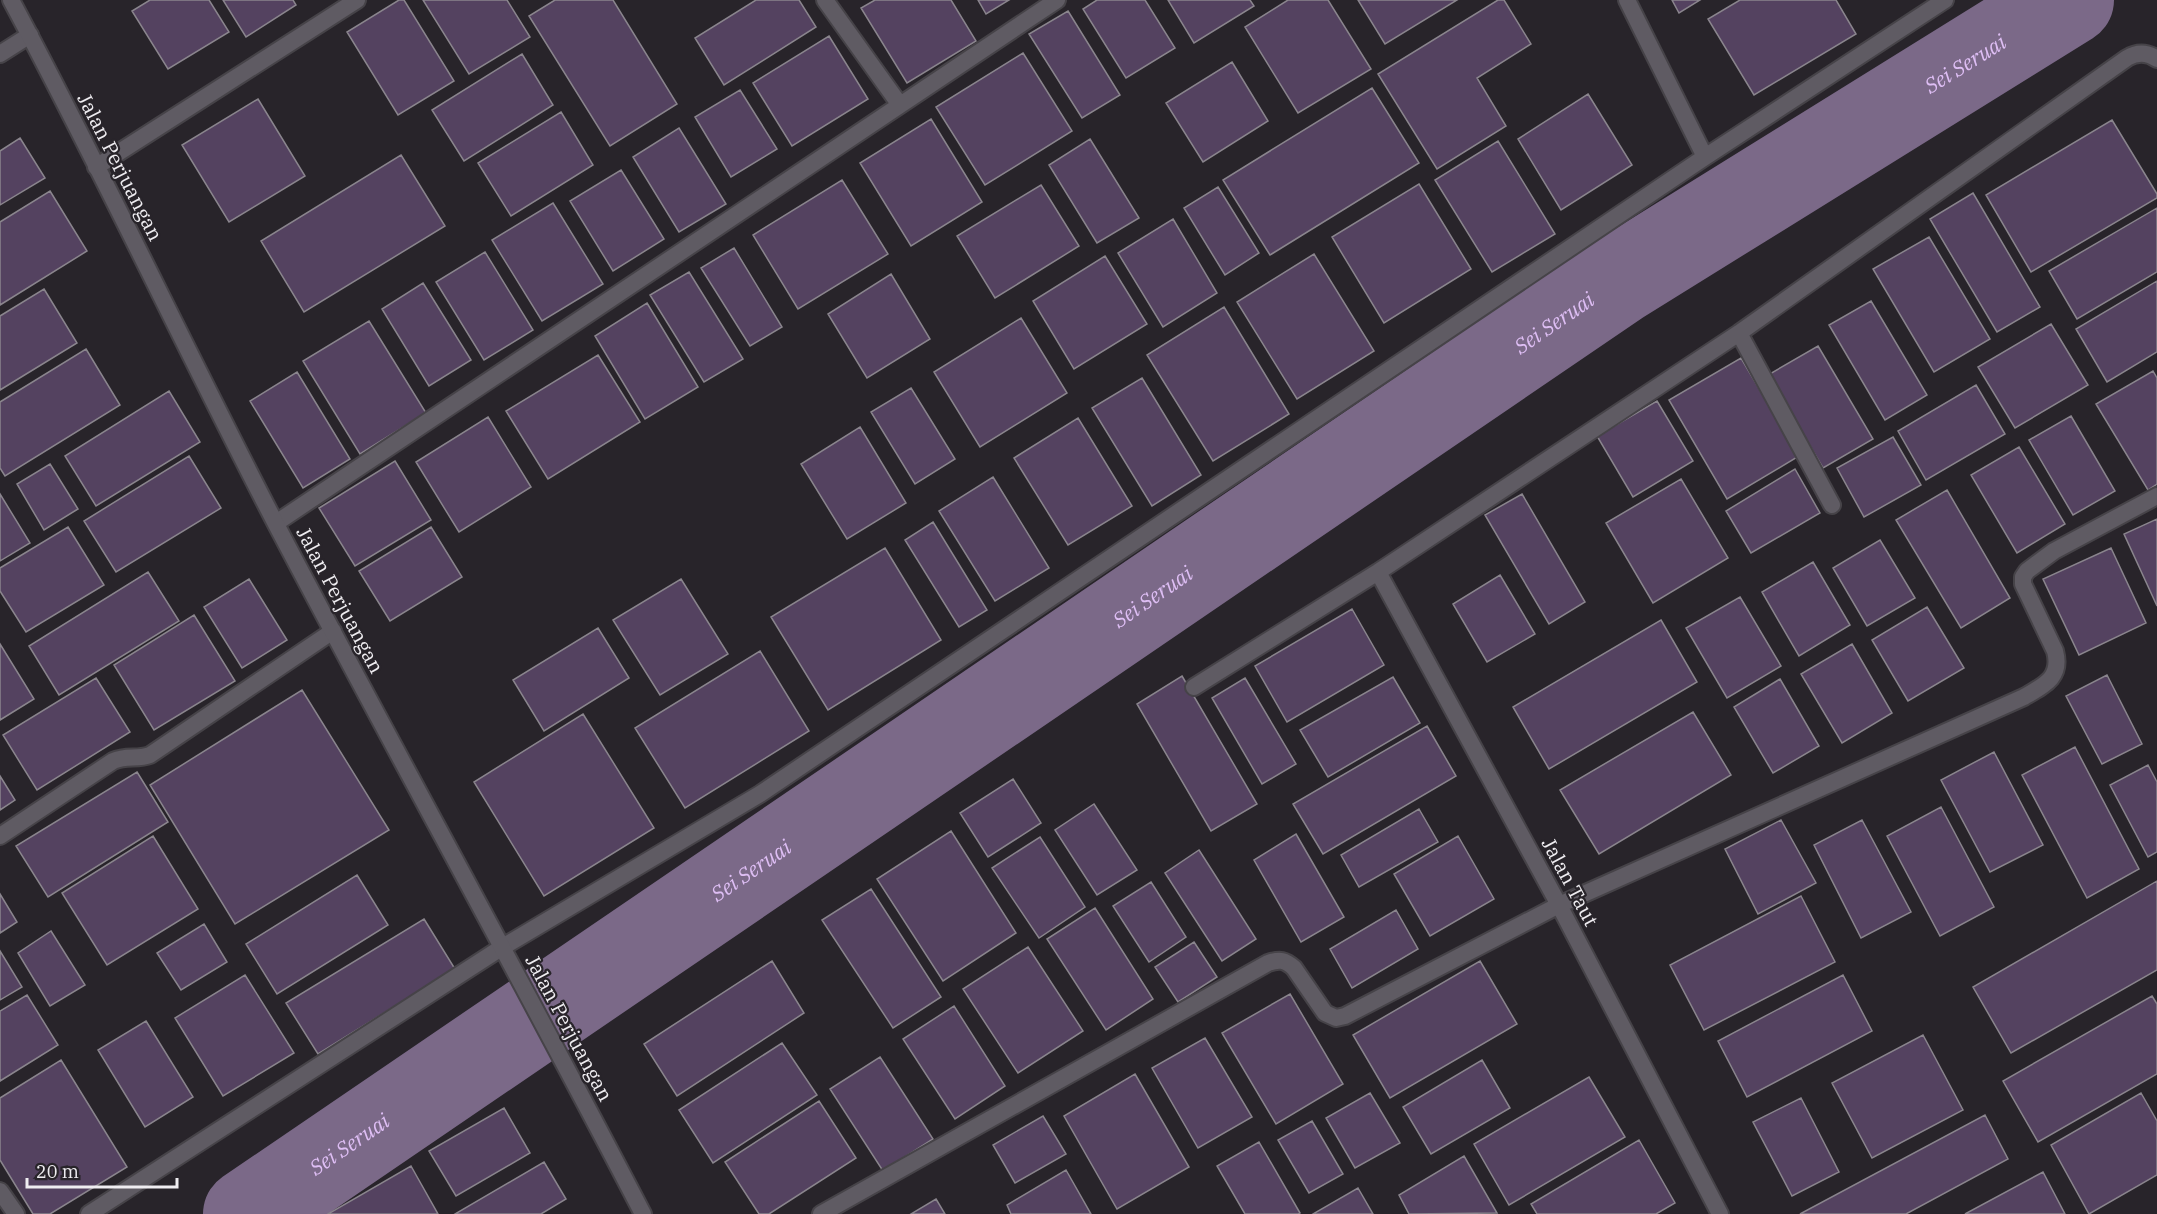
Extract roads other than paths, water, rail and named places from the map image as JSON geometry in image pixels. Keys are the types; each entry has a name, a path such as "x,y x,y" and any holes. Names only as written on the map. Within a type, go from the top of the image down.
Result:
{"street":[{"name":"Jalan Perjuangan","path":"11,0 276,523 643,1214"},
{"path":"96,167 357,0"},
{"path":"825,0 900,105"},
{"path":"276,523 1057,0"},
{"path":"1626,0 1705,157"},
{"path":"89,1214 760,794 1705,157 1945,0"},
{"path":"0,54 30,35"},
{"path":"1194,687 1378,572 1739,333 2133,54 2151,56"},
{"path":"1739,333 1832,505"},
{"path":"821,1214 1268,963 1282,960 1288,963 1294,968 1325,1013 1336,1018 1345,1016 1559,905 2024,697 2044,686 2055,674 2058,663 2055,651 2026,593 2023,577 2036,563 2054,551 2157,496"},
{"name":"Jalan Taut","path":"1378,572 1559,905 1720,1214"},
{"path":"0,836 113,761 128,756 142,758 150,755 333,631"},
{"path":"0,1191 16,1214"}],"waterway":[{"name":"Sei Seruai","path":"248,1214 1618,280 2069,0"}]}
